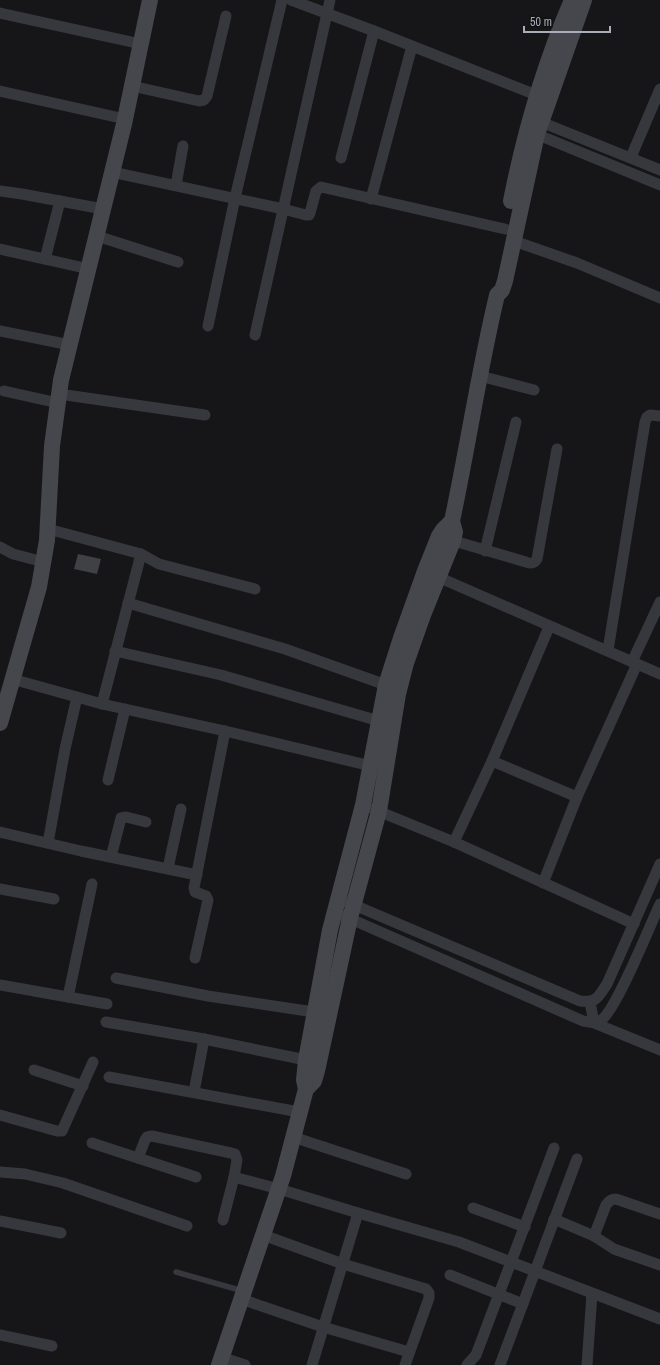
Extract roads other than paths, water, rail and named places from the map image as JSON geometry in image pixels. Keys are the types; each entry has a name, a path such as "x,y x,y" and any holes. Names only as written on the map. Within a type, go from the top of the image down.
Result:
{"street":[{"path":"0,722 4,695 12,678 39,587 48,529 52,446 59,399 70,345 125,119 150,0"},
{"path":"208,326 235,198 282,0"},
{"path":"290,0 374,31 542,98"},
{"path":"255,334 330,0"},
{"path":"417,613 438,577 446,538 443,530 452,521 470,435 485,343 497,295 504,286 510,235 534,126 573,1"},
{"path":"0,13 141,44"},
{"path":"132,86 199,101 204,100 207,96 226,16"},
{"path":"341,158 374,31"},
{"path":"371,199 412,46"},
{"path":"630,157 660,89"},
{"path":"0,91 125,119"},
{"path":"534,126 630,157 660,170"},
{"path":"534,126 660,186"},
{"path":"176,185 183,146"},
{"path":"112,172 235,198 306,215 309,215 316,190 321,187 510,235 660,298"},
{"path":"0,191 103,209"},
{"path":"45,259 60,201"},
{"path":"97,236 178,262"},
{"path":"0,249 89,268"},
{"path":"0,331 70,345"},
{"path":"480,376 534,390"},
{"path":"4,391 205,416"},
{"path":"608,650 645,422 647,417 650,415 660,416"},
{"path":"485,551 516,422"},
{"path":"446,538 485,551 530,563 536,562 557,448"},
{"path":"48,529 141,554 159,564 255,589"},
{"path":"306,1089 304,1080 306,1060 314,1012 336,905 363,805 386,685 407,640 446,538"},
{"path":"0,547 13,554 44,562"},
{"path":"102,704 141,554"},
{"path":"438,577 549,627 608,650 660,674"},
{"path":"543,883 577,797 660,602"},
{"path":"128,603 285,649 386,685"},
{"path":"454,842 492,761 549,627"},
{"path":"245,1365 220,1361 279,1189 306,1089 314,1080 317,1072 352,912 379,811 407,640"},
{"path":"116,652 221,675 379,721"},
{"path":"12,678 102,704 225,731 371,766"},
{"path":"48,842 76,697"},
{"path":"108,780 125,709"},
{"path":"195,958 208,900 206,896 195,892 194,888 225,731"},
{"path":"492,761 577,797"},
{"path":"363,805 454,842 634,924"},
{"path":"168,868 181,809"},
{"path":"111,857 121,818 126,817 146,822"},
{"path":"0,832 197,875"},
{"path":"352,912 580,1001 590,1002 599,996 607,984 660,864"},
{"path":"68,997 92,884"},
{"path":"0,889 54,898"},
{"path":"594,1023 603,1020 617,999 660,904"},
{"path":"336,905 583,1021 594,1023 660,1050"},
{"path":"116,978 208,996 314,1012"},
{"path":"0,986 107,1004"},
{"path":"590,1002 594,1023"},
{"path":"106,1022 204,1039 306,1060"},
{"path":"194,1092 204,1039"},
{"path":"0,1115 60,1132 64,1128 93,1062"},
{"path":"34,1070 83,1086"},
{"path":"109,1077 299,1112"},
{"path":"138,1158 145,1140 147,1137 152,1136 235,1154 238,1160 223,1220"},
{"path":"293,1137 406,1174"},
{"path":"92,1143 196,1177"},
{"path":"467,1365 476,1355 554,1148"},
{"path":"500,1365 536,1273 554,1219 577,1159"},
{"path":"0,1172 38,1177 63,1183 187,1226"},
{"path":"234,1177 453,1240 512,1262 536,1273 660,1319"},
{"path":"594,1236 606,1205 612,1199 660,1214"},
{"path":"473,1208 525,1227"},
{"path":"312,1365 358,1213"},
{"path":"554,1219 594,1236 614,1249 660,1265"},
{"path":"0,1221 61,1233"},
{"path":"263,1235 342,1264 426,1289 429,1293 429,1298 404,1365"},
{"path":"450,1275 524,1304"},
{"path":"587,1365 592,1294"},
{"path":"242,1296 324,1327 409,1352"},
{"path":"0,1335 52,1346"}],"lane":[{"path":"176,1272 242,1296"}]}
